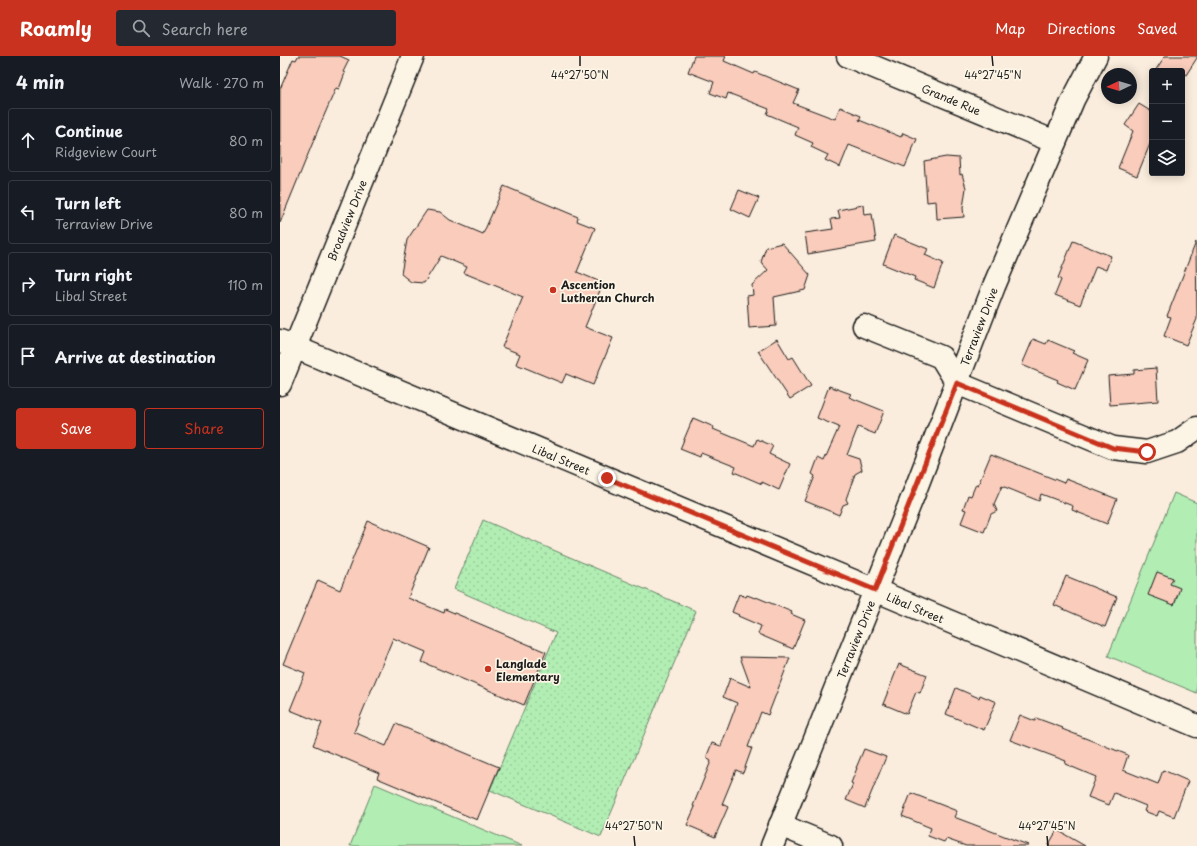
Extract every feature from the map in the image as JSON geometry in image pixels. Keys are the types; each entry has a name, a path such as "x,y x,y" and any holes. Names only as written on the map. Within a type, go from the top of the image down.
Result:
{"street":[{"name":"Broadview Drive","path":"280,384 287,344 413,56"},
{"name":"Grande Rue","path":"848,56 1055,142"},
{"name":"Terraview Drive","path":"772,846 875,590 994,286 1073,100 1096,56"},
{"path":"864,326 941,357 957,383 1113,448 1147,452 1177,442 1197,428"},
{"name":"Libal Street","path":"287,344 1197,726"},
{"path":"780,825 831,846"}],"green space":[{"path":"1174,493 1197,503 1197,693 1108,656"},
{"path":"483,520 696,611 601,837 490,790 556,633 454,589"},
{"path":"375,784 522,846 350,846"}],"building":[{"path":"298,56 340,56 349,60 343,72 345,73 339,89 336,88 280,223 280,89 293,59 296,60"},
{"path":"694,56 726,56 724,61 754,74 755,72 799,90 793,103 835,119 840,107 861,116 859,120 901,137 903,133 917,139 905,167 849,145 840,167 825,160 828,155 811,147 813,143 795,135 798,127 767,114 769,109 728,93 726,99 710,93 714,82 688,72"},
{"path":"1165,56 1197,56 1186,75 1185,68 1157,68"},
{"path":"1139,104 1149,110 1149,146 1137,176 1118,168 1133,131 1125,125"},
{"path":"946,157 959,158 960,175 962,174 966,188 963,208 964,217 937,219 936,201 927,202 924,161"},
{"name":"Ascention Lutheran Church","path":"504,186 578,217 577,221 595,228 577,272 603,283 585,327 613,338 593,385 566,374 562,383 516,364 520,354 502,347 523,297 464,273 467,267 441,256 424,283 411,282 401,274 407,240 427,210 440,212 450,220 483,234"},
{"path":"739,190 759,198 750,218 731,209"},
{"path":"863,205 864,215 872,214 876,242 808,254 805,233 833,229 831,219 840,218 838,210"},
{"path":"894,235 928,249 925,255 943,263 934,288 914,280 915,277 883,264"},
{"path":"1073,241 1111,256 1106,270 1096,266 1080,305 1055,295 1061,280 1058,278"},
{"path":"1196,242 1197,319 1186,345 1164,336 1171,317 1167,316"},
{"path":"782,243 810,275 805,290 774,297 776,326 749,328 747,296 753,295 752,285 768,270 761,262 766,247"},
{"path":"777,339 789,359 793,357 811,386 790,399 758,351"},
{"path":"1033,339 1046,344 1048,340 1074,351 1072,353 1088,360 1075,390 1057,382 1058,380 1022,365"},
{"path":"1156,368 1158,401 1110,405 1108,376 1134,374 1134,370"},
{"path":"829,386 851,394 849,397 884,411 875,434 858,427 847,455 859,459 862,470 855,474 846,499 848,503 843,505 839,515 805,501 815,476 812,474 818,458 824,461 839,427 817,418"},
{"path":"693,418 714,427 713,429 754,446 757,439 773,446 769,454 790,464 779,490 734,472 736,467 701,453 700,457 680,449"},
{"path":"991,454 1064,483 1066,479 1117,499 1107,524 1072,510 1073,506 1041,494 1039,501 1002,486 994,504 997,511 991,514 984,532 961,523 966,510 963,509 968,495 971,496 976,484 978,485"},
{"name":"Langlade Elementary","path":"368,521 429,547 408,598 444,613 445,609 546,652 524,705 422,662 426,652 393,638 354,732 386,746 396,724 499,767 477,820 377,778 379,773 313,745 322,723 290,710 305,673 283,664 318,580 340,590"},
{"path":"1157,572 1173,578 1170,584 1180,588 1174,605 1148,595"},
{"path":"1066,576 1117,597 1105,627 1054,605"},
{"path":"739,594 746,597 747,595 756,597 792,612 791,614 805,620 793,649 758,634 761,626 732,612"},
{"path":"740,657 790,658 768,715 761,712 748,747 752,748 743,773 736,770 722,804 728,807 715,837 687,825 711,761 706,758 712,743 721,746 737,703 723,697 730,678 751,687"},
{"path":"899,664 927,675 920,693 916,692 907,714 883,704"},
{"path":"956,688 979,698 980,695 996,702 984,730 946,714"},
{"path":"1020,715 1035,721 1036,718 1063,728 1062,729 1128,755 1123,770 1158,784 1163,770 1188,781 1174,817 1159,811 1157,816 1144,811 1146,806 1114,793 1109,805 1088,797 1096,777 1065,764 1066,761 1010,740"},
{"path":"864,749 886,757 865,808 846,800 853,784 851,783"},
{"path":"911,793 957,811 954,817 1028,846 966,846 946,839 944,842 928,836 931,828 902,816"},
{"path":"1057,830 1085,846 1048,846"}],"place":[{"name":"Ascention Lutheran Church","path":"553,290"},
{"name":"Langlade Elementary","path":"488,669"}],"route":[{"path":"607,478 875,590 957,383 1113,448 1147,452"}]}
